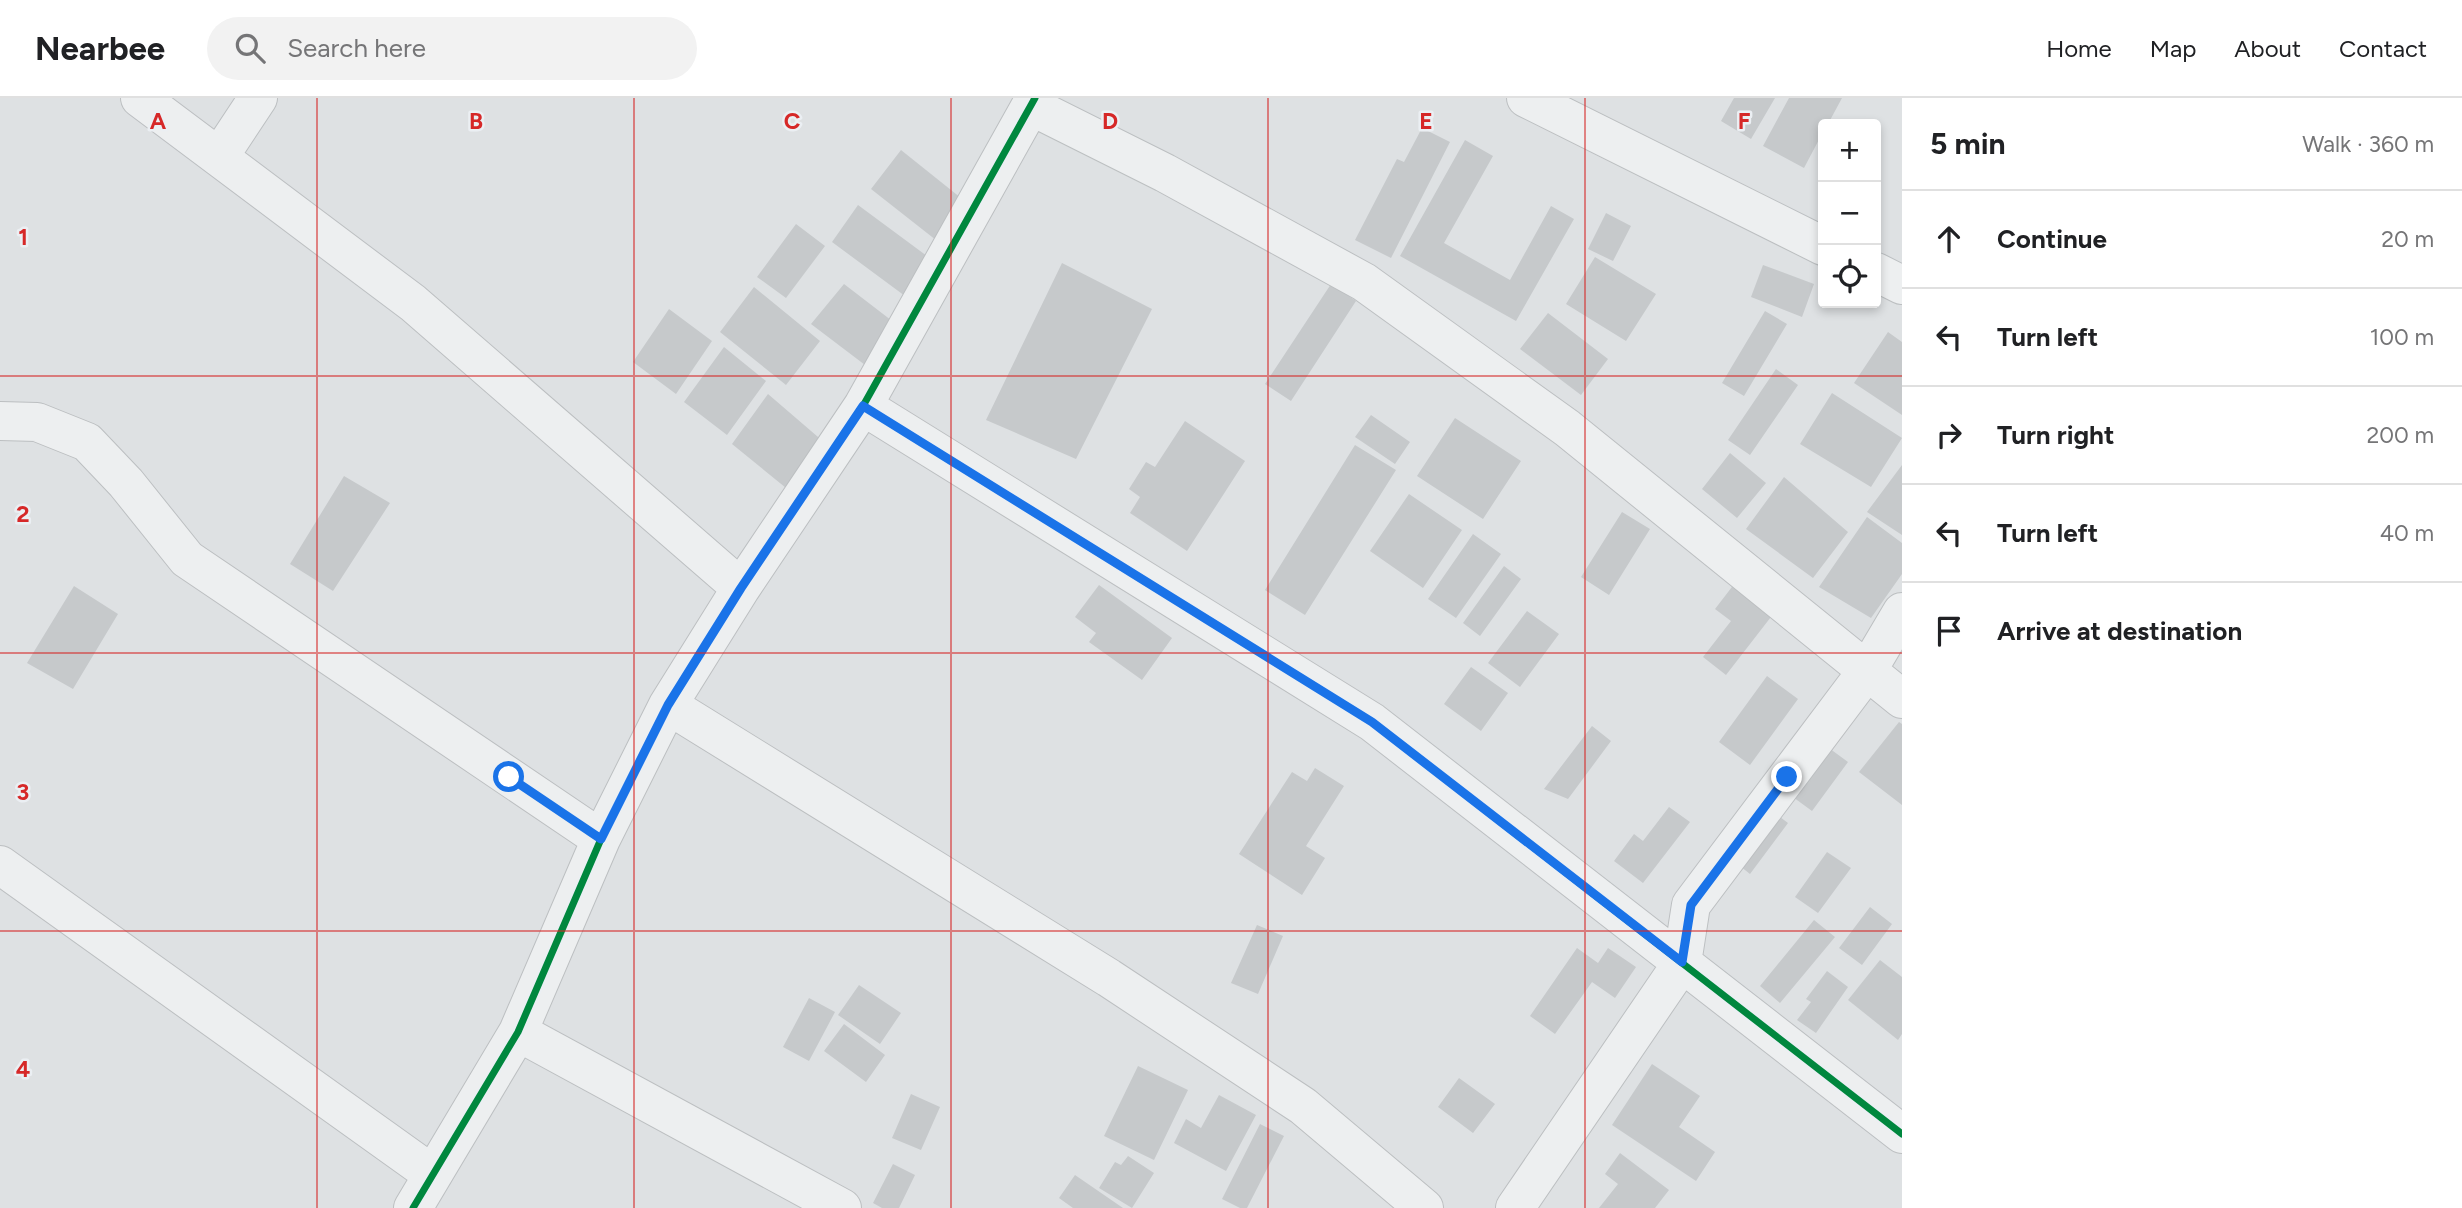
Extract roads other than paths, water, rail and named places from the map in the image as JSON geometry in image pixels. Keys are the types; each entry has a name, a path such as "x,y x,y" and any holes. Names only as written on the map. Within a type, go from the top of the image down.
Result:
{"street":[{"path":"141,98 413,303 741,588"},
{"path":"219,158 258,98"},
{"path":"1526,98 1821,245"},
{"path":"413,1208 518,1032 601,839 668,705 741,588 863,406 1033,102 1364,282 1567,428 1902,699"},
{"path":"1881,274 1902,285"},
{"path":"863,406 1372,722 1902,1134"},
{"path":"0,421 37,422 87,442 126,483 187,559 601,839"},
{"path":"1515,1208 1682,962 1691,905 1867,671 1902,612"},
{"path":"668,705 1097,971 1303,1106 1424,1208"},
{"path":"0,865 432,1174"},
{"path":"518,1032 842,1208"}]}
